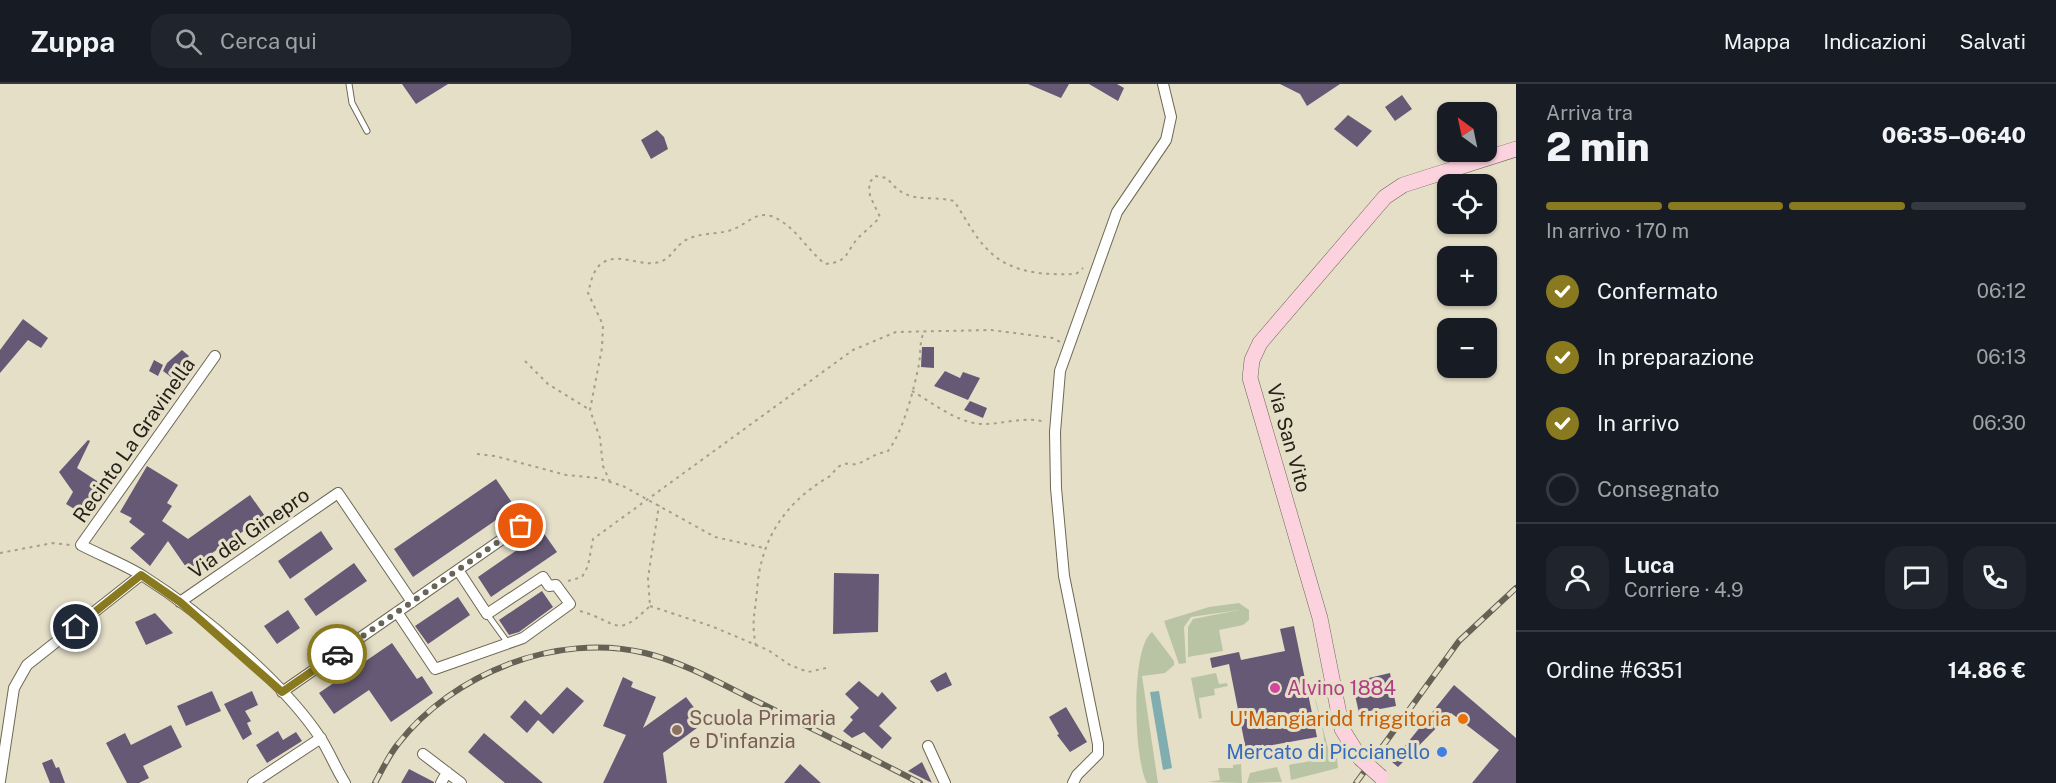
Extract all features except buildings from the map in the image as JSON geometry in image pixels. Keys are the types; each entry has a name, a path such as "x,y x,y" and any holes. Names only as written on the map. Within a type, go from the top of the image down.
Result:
{"street":[{"path":"1073,783 1077,774 1098,754 1098,744 1064,576 1056,488 1055,425 1060,370 1117,212 1166,140 1171,117 1163,84"},
{"name":"Via San Vito","path":"1384,780 1360,758 1342,729 1320,618 1250,378 1252,360 1260,343 1385,197 1403,185 1516,149"},
{"name":"Recinto La Gravinella","path":"81,545 215,356"},
{"name":"Via del Ginepro","path":"180,602 338,493 412,602"},
{"path":"282,692 537,515"},
{"path":"81,545 141,575 180,602 282,692 321,738 343,781"},
{"path":"397,612 435,669 523,638 570,604 556,585 549,586 543,577 488,614 458,570"},
{"path":"0,781 14,688 27,665 141,575"},
{"path":"253,783 263,780 321,738"},
{"path":"928,746 945,783"},
{"path":"423,754 461,783"},
{"path":"441,783 447,772"}],"lane":[{"path":"349,84 352,103 367,131"},
{"path":"488,614 508,643"}],"path":[{"path":"610,482 603,466 600,438 590,410 602,348 603,325 588,293 594,271 602,262 612,258 657,263 666,260 684,241 690,238 738,227 752,217 770,216 787,224 811,253 825,264 835,263 848,256 857,239 880,217 870,196 869,183 875,176 887,178 895,189 910,198 938,197 954,201 989,251 1014,267 1046,275 1076,274 1085,266 1095,269"},
{"path":"558,587 571,579 582,577 588,566 593,539 853,350 896,332 991,330 1053,338 1068,346"},
{"path":"756,646 752,624 756,576 764,548 790,507 815,486 834,474 838,467 845,463 856,464 875,453 887,452 898,438 920,359 920,340 924,332"},
{"path":"525,361 548,384 590,410"},
{"path":"912,391 959,418 982,424 1039,420 1055,425"},
{"path":"477,454 495,456 566,475 610,482 650,499 716,537 764,548"},
{"path":"651,606 648,578 659,505"},
{"path":"0,553 53,543 81,545"},
{"path":"566,608 590,614 616,627 631,624 651,606"},
{"path":"651,606 711,626 768,650 790,665 808,672 826,668"}],"green space":[{"path":"1239,603 1249,610 1249,620 1243,625 1219,630 1223,651 1188,657 1188,627 1193,619 1239,610 1191,617 1184,627 1186,663 1179,664 1164,621 1209,607"},
{"path":"1152,632 1174,661 1174,665 1165,673 1142,676 1158,783 1147,783 1143,771 1139,752 1136,705 1140,659 1145,642"},
{"path":"1216,673 1219,684 1227,683 1228,686 1214,689 1215,695 1199,698 1202,718 1199,719 1191,678"},
{"path":"1315,697 1331,760 1337,758 1338,768 1291,780 1289,765 1313,760 1320,756 1323,749 1323,732"},
{"path":"1241,764 1242,783 1208,782 1220,780 1218,768 1233,768 1233,765"},
{"path":"1277,767 1282,782 1247,783 1250,773"}],"water":[{"path":"1159,691 1172,768 1163,770 1150,692"}],"railway":[{"path":"1356,783 1459,641 1516,588"},
{"path":"375,783 395,748 421,719 447,697 477,678 509,664 543,654 577,648 611,648 645,653 686,667 920,783"}],"way so far":[{"path":"337,654 521,526"}],"place":[{"name":"Alvino 1884","path":"1275,688"},
{"name":"U'Mangiaridd friggitoria","path":"1463,719"},
{"name":"Scuola Primaria e D'infanzia","path":"677,730"},
{"name":"Mercato di Piccianello","path":"1442,752"}],"route":[{"path":"76,627 141,575 180,602 253,663 282,692 337,654"}]}
